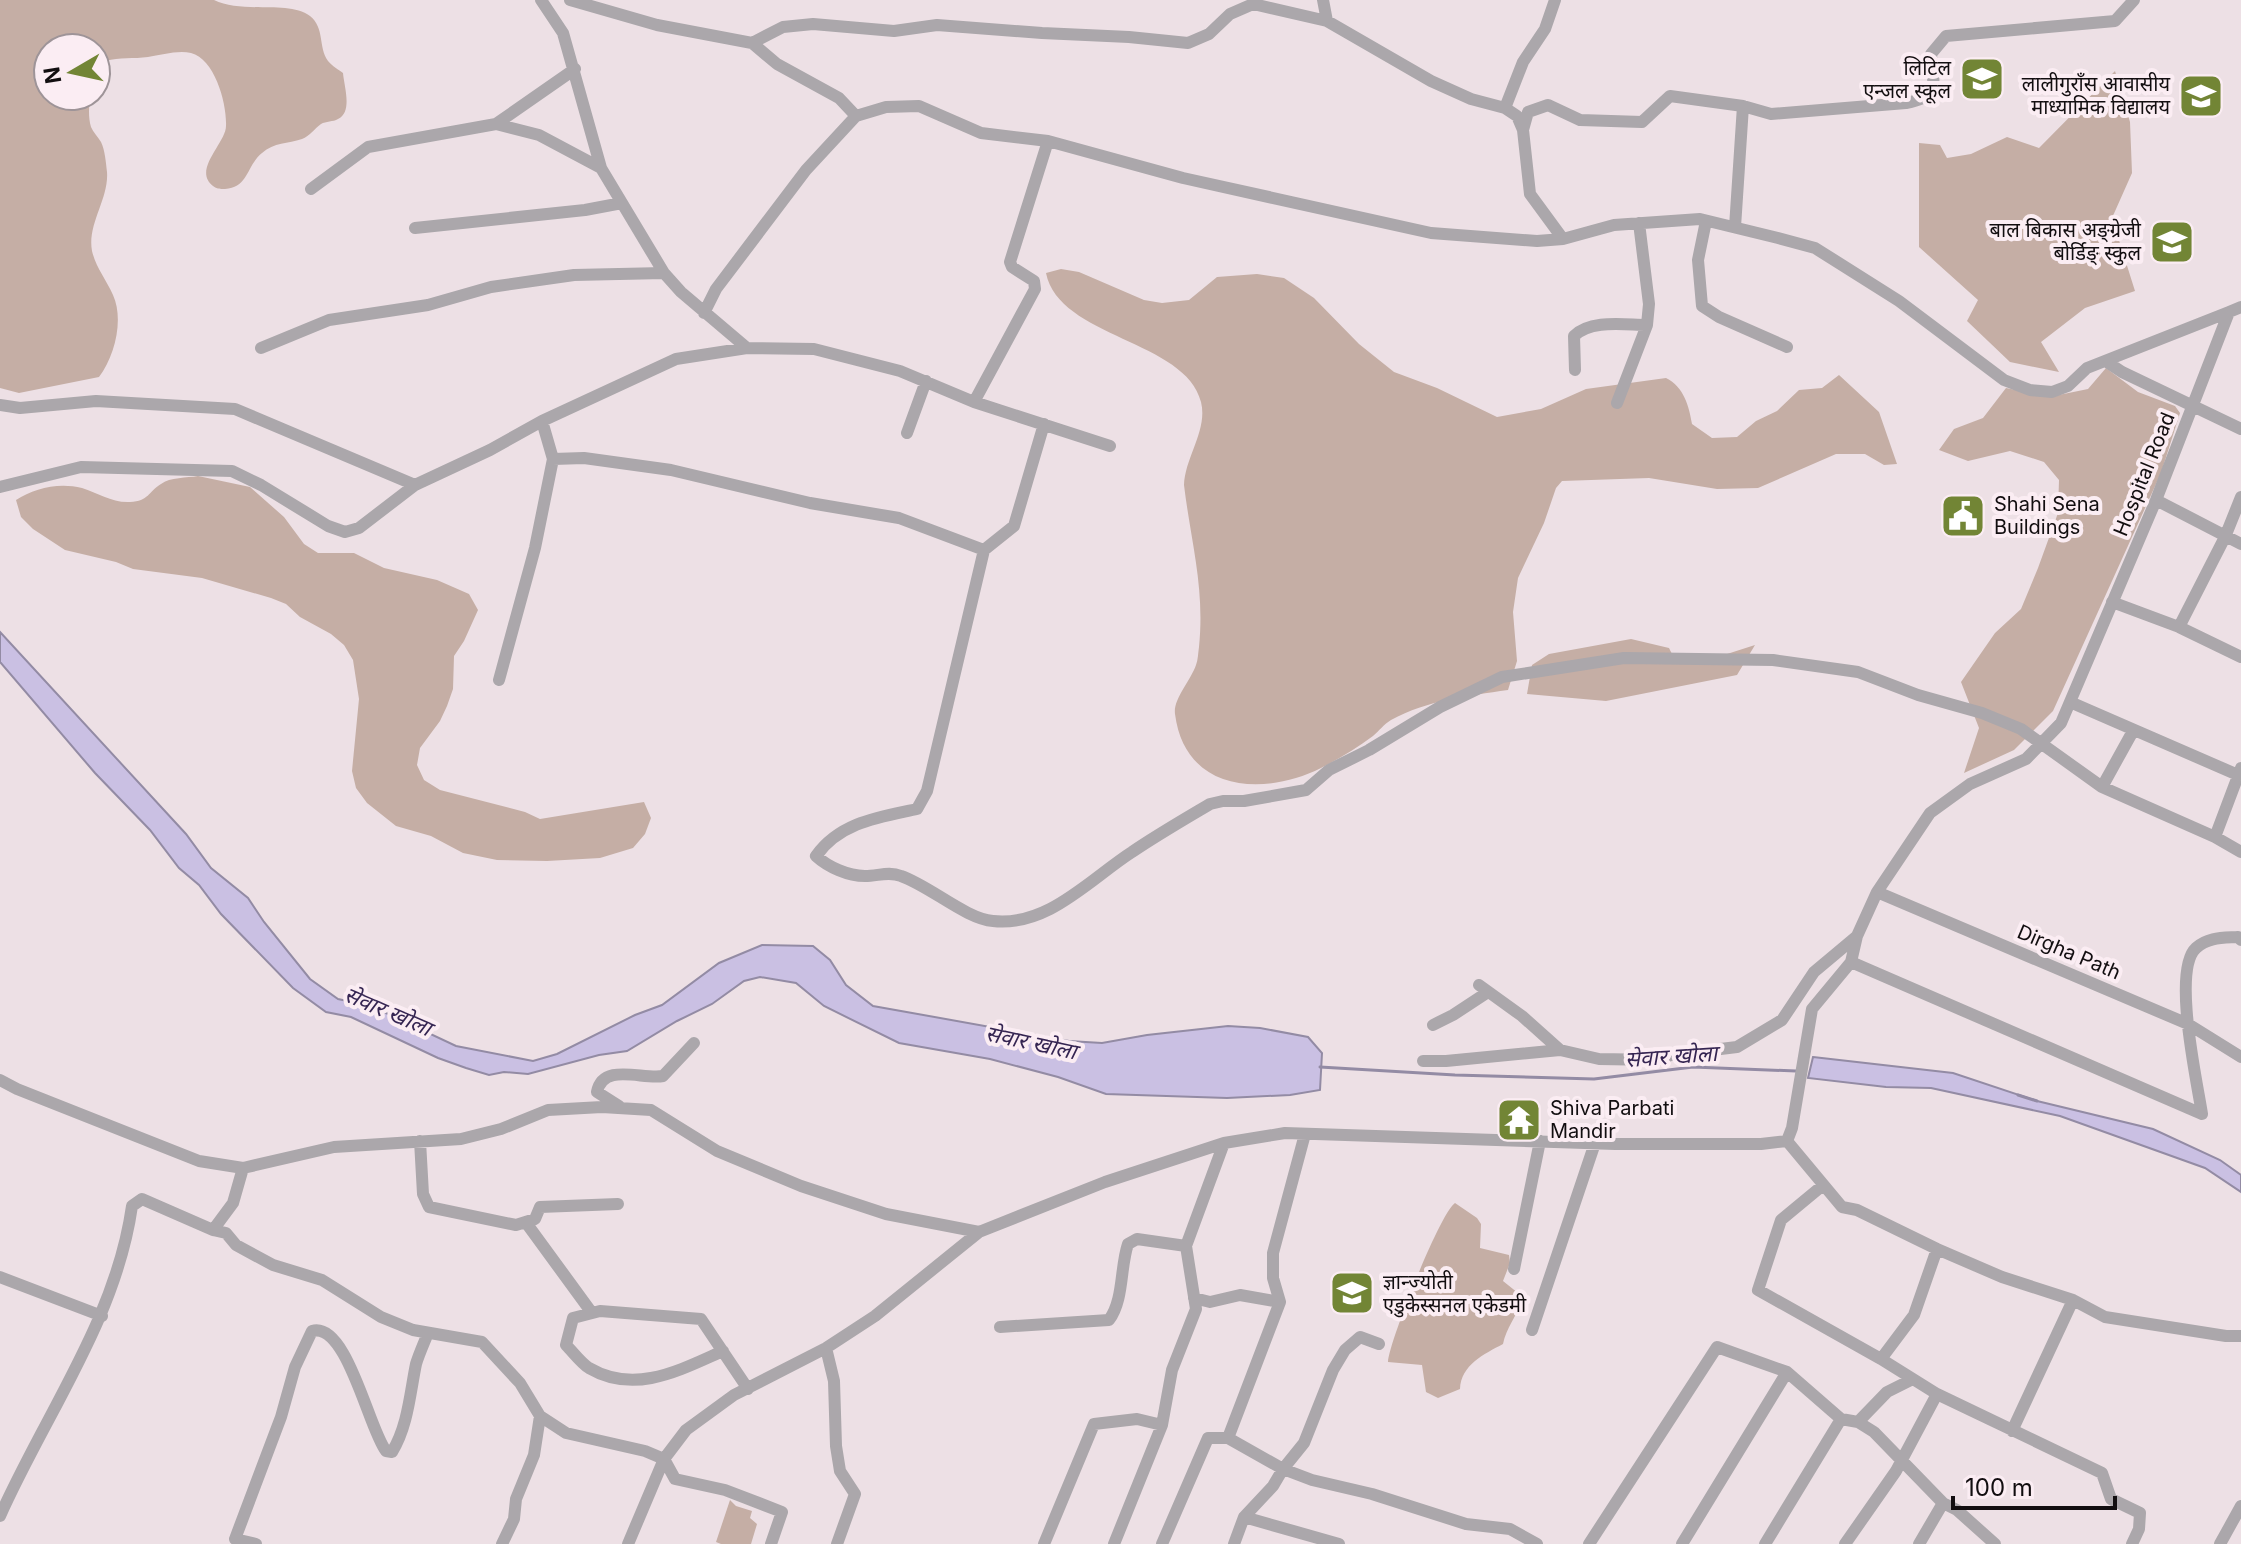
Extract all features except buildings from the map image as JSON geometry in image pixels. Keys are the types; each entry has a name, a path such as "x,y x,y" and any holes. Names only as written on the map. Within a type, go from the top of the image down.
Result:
{"street":[{"path":"542,0 563,33 601,168 664,273 704,313 747,348"},
{"path":"570,0 657,25 752,43 777,64 839,98 856,116"},
{"path":"1323,0 1327,21"},
{"path":"1505,108 1523,62 1545,29 1555,0"},
{"path":"1523,130 1528,112 1548,105 1580,120 1642,122 1670,96 1743,106 1771,114 1925,100 1933,86 1931,54 1946,36 2115,21 2134,0"},
{"path":"752,43 783,27 813,24 894,31 937,25 1188,43 1209,34 1230,14 1253,4 1327,21 1431,81 1471,99 1505,108 1517,116 1523,130 1530,194 1563,239"},
{"path":"496,124 575,69"},
{"path":"704,313 716,289 806,170 856,116 886,107 919,106 981,133 1048,141 1183,178 1431,233 1537,241 1563,239 1614,225 1639,223 1706,221 1735,227 1815,248 1899,301 2004,380 2030,390 2052,392 2068,386 2087,368 2235,310"},
{"path":"1735,227 1743,106"},
{"path":"311,189 368,147 496,124 539,135 601,168"},
{"path":"974,402 1035,289 1034,281 1012,267 1010,262 1048,141"},
{"path":"415,228 585,210 622,203"},
{"path":"1706,221 1698,260 1702,306 1719,317 1787,347"},
{"path":"1617,403 1647,325 1649,304 1639,223"},
{"path":"261,348 329,320 428,305 491,287 574,275 664,273"},
{"name":"Hospital Road","path":"1857,936 1877,892 1930,813 1970,784 2026,759 2061,723 2235,310"},
{"path":"1575,370 1574,336 1578,332 1587,327 1647,325"},
{"path":"0,487 81,467 232,471 328,526 345,532 359,528 415,485 490,450 542,421 676,359 747,348 814,349 900,371 974,402 1110,446"},
{"path":"2107,362 2241,429"},
{"path":"907,433 926,381"},
{"path":"0,405 20,408 96,401 235,409 415,485"},
{"path":"499,680 535,548 553,459 542,421"},
{"path":"1044,424 1014,526 984,550 927,791 917,809 857,822 821,849 816,856 824,863 853,874 889,873 902,876 940,894 978,918 995,922 1025,918 1069,899 1130,853 1210,804 1306,790 1329,770 1440,707 1502,677 1624,658 1773,660 1858,672 2021,729 2102,787 2215,837 2241,852"},
{"path":"553,459 584,458 671,470 810,503 899,518 984,550"},
{"path":"2179,627 2225,537 2241,497"},
{"path":"2156,500 2241,544"},
{"path":"2112,602 2179,627 2241,657"},
{"path":"2070,702 2133,731 2239,771 2215,837"},
{"path":"2102,787 2133,731"},
{"name":"Dirgha Path","path":"1877,892 2188,1024 2241,1057"},
{"path":"1857,936 1851,962 1812,1009 1787,1141 1842,1207 1857,1210 2002,1277 2073,1300 2105,1317 2241,1336"},
{"path":"1423,1061 1560,1050 1599,1059 1644,1061 1737,1047 1782,1020 1814,972 1857,936"},
{"path":"1851,962 2202,1114 2188,1024 2185,971 2194,949 2212,939 2238,937 2241,940"},
{"path":"1433,1025 1483,989 1522,1016 1560,1050"},
{"path":"621,1107 599,1094 599,1084 614,1074 663,1076 694,1043"},
{"path":"0,1080 199,1161 243,1168 334,1147 461,1139 501,1129 548,1110 621,1107 651,1110 717,1151 801,1186 886,1214 979,1232"},
{"path":"628,1544 664,1459 686,1430 734,1395 826,1348 875,1316 979,1232 1105,1182 1224,1143 1285,1133 1595,1143 1761,1144 1787,1141"},
{"path":"1228,1438 1280,1302 1273,1278 1273,1253 1305,1134"},
{"path":"420,1141 423,1194 429,1207 516,1225 535,1219 540,1207 618,1204"},
{"path":"1514,1269 1540,1141"},
{"path":"1114,1544 1162,1425 1172,1370 1196,1309 1186,1246 1224,1143"},
{"path":"1532,1330 1595,1143"},
{"path":"213,1230 233,1203 243,1168"},
{"path":"1822,1186 1781,1220 1758,1290 1937,1394 2102,1473 2111,1499 2140,1513 2139,1529 2132,1544"},
{"path":"0,1516 102,1316 127,1238 132,1206 142,1199 226,1233 236,1245 273,1265 322,1280 381,1317 413,1330 482,1342 520,1383 540,1416 566,1433 645,1451 664,1459 675,1479 725,1490 782,1512 771,1544"},
{"path":"527,1224 592,1313"},
{"path":"1000,1327 1109,1320 1115,1312 1128,1244 1137,1239 1186,1246"},
{"path":"1881,1359 1914,1315 1937,1249"},
{"path":"0,1277 102,1316"},
{"path":"1194,1298 1210,1302 1240,1295 1280,1302"},
{"path":"2012,1431 2073,1300"},
{"path":"723,1351 661,1378 620,1379 588,1367 566,1345 573,1318 600,1311 701,1319 723,1351 748,1389"},
{"path":"256,1544 235,1539 281,1417 295,1367 312,1331 325,1331 338,1345 362,1394 376,1437 386,1451 392,1452 400,1438 415,1382 417,1362 428,1333"},
{"path":"1234,1544 1244,1517 1273,1486 1304,1443 1333,1370 1345,1350 1360,1337 1379,1344"},
{"path":"1589,1544 1717,1347 1787,1372 1841,1419 1858,1422 1874,1432 1943,1503 1957,1510 1995,1544"},
{"path":"826,1348 834,1381 840,1471 855,1494 837,1544"},
{"path":"1682,1544 1787,1372"},
{"path":"1858,1422 1887,1392 1913,1379"},
{"path":"1845,1544 1901,1460 1937,1394"},
{"path":"502,1544 514,1519 516,1499 534,1455 540,1416"},
{"path":"1044,1544 1094,1424 1137,1419 1162,1425"},
{"path":"1765,1544 1841,1419"},
{"path":"1162,1544 1208,1438 1228,1438 1283,1469 1312,1480 1372,1494 1466,1524 1510,1529 1537,1544"},
{"path":"1919,1544 1943,1503"},
{"path":"2220,1544 2241,1506"},
{"path":"1244,1517 1339,1544"},
{"path":"1505,1544 1510,1529"}],"shaded area":[{"path":"0,0 214,0 238,6 290,9 310,16 318,26 325,56 343,73 346,98 343,116 321,124 302,139 267,149 239,184 225,189 213,186 206,172 226,126 218,84 207,64 199,57 181,52 112,60 112,32 32,32 32,112 89,112 91,127 101,142 107,182 91,241 96,263 113,295 118,326 109,359 99,377 19,393 0,388"},
{"path":"2115,71 2130,122 2132,173 2112,218 2135,291 2085,308 2041,342 2059,372 2010,362 1967,321 1978,300 1919,247 1919,143 1940,145 1947,158 1971,154 2007,137 2039,148"},
{"path":"1061,269 1079,272 1144,300 1162,303 1189,300 1217,277 1257,274 1284,278 1314,298 1359,344 1394,372 1437,388 1497,417 1541,409 1586,389 1666,378 1681,392 1692,424 1712,438 1737,437 1756,421 1777,411 1799,390 1822,388 1839,375 1879,412 1897,464 1884,465 1865,454 1836,454 1758,488 1717,489 1649,478 1562,481 1556,488 1544,523 1518,578 1513,612 1517,661 1508,690 1448,700 1405,713 1348,753 1298,777 1275,783 1230,781 1210,773 1194,759 1182,740 1175,714 1177,702 1196,665 1199,647 1199,585 1184,485 1199,433 1201,402 1191,381 1172,365 1097,326 1074,312 1056,295 1046,273"},
{"path":"2106,368 2138,392 2175,406 2180,413 2161,473 2053,711 2014,750 1964,773 1979,728 1961,682 1995,633 2021,609 2058,513 2059,480 2044,462 2010,451 1968,461 1939,450 1954,429 1983,418 2006,388 2049,397 2088,389"},
{"path":"198,476 250,487 284,517 304,544 318,553 354,553 384,568 437,580 469,594 478,610 454,656 453,689 447,706 420,748 417,765 424,780 440,790 525,812 540,819 644,802 651,818 645,834 633,848 600,858 497,860 463,853 431,836 396,826 367,803 356,788 352,771 359,699 353,660 344,645 300,617 286,604 271,598 202,578 133,569 65,550 33,529 21,517 16,500 39,489 65,486 82,488 117,501 136,501 145,498 165,482"},
{"path":"1631,639 1669,648 1676,662 1727,654 1755,645 1737,675 1606,701 1527,694 1532,665 1549,654"},
{"path":"1455,1203 1481,1224 1480,1248 1509,1255 1510,1263 1503,1281 1522,1300 1503,1344 1469,1367 1460,1389 1438,1398 1426,1392 1422,1365 1388,1362 1416,1279 1438,1229"},
{"path":"730,1500 736,1506 752,1511 750,1518 757,1524 751,1544 716,1542"}],"water":[{"path":"0,632 186,834 211,868 248,898 310,979 338,999 371,1006 456,1046 533,1061 557,1054 662,1005 719,963 762,945 813,946 830,960 846,985 873,1006 1069,1041 1102,1043 1228,1026 1308,1037 1322,1053 1320,1090 1290,1095 1227,1098 1106,1094 1058,1077 990,1059 899,1043 824,1006 796,983 760,977 744,981 712,1004 627,1051 599,1055 528,1074 504,1072 489,1075 466,1068 351,1017 326,1012 293,988 221,914 199,885 179,868 150,830 95,773 0,662"},
{"path":"1813,1057 1953,1073 2037,1101 2153,1129 2220,1160 2241,1175 2241,1192 2205,1168 2060,1116 1931,1088 1886,1087 1808,1078"}],"waterway":[{"name":"सेवार खोला","path":"1320,1067 1594,1079 1693,1067 1796,1071"},
{"name":"सेवार खोला","path":"2018,1095 2037,1101"}],"place":[{"name":"लिटिल एन्जल स्कूल","path":"1982,79"},
{"name":"लालीगुराँस आवासीय माध्यामिक विद्यालय","path":"2201,96"},
{"name":"बाल बिकास अङ्ग्रेजी बोर्डिङ् स्कुल","path":"2172,242"},
{"name":"Shahi Sena Buildings","path":"1963,516"},
{"name":"Shiva Parbati Mandir","path":"1519,1120"},
{"name":"ज्ञान्ज्योती एडुकेस्सनल एकेडमी","path":"1352,1293"}]}
